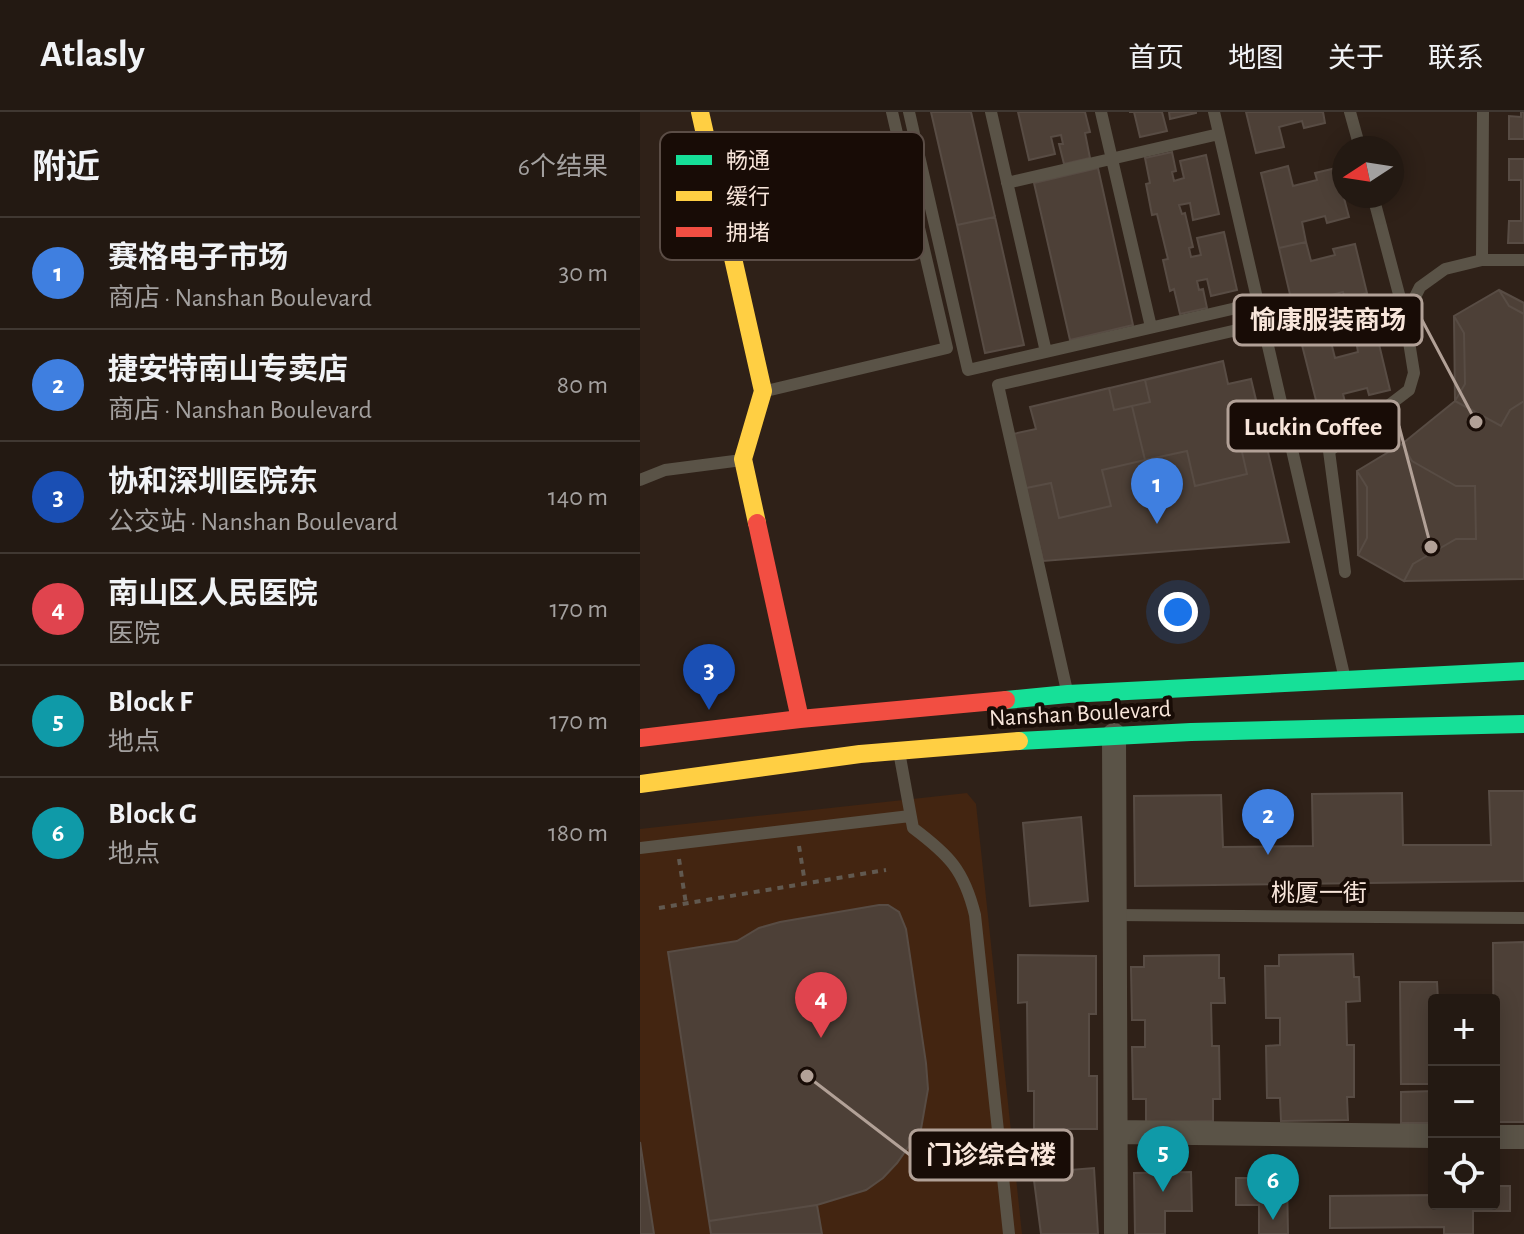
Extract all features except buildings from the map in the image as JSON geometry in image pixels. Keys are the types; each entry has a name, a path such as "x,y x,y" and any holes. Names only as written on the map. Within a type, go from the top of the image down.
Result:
{"main road":[{"path":"700,112 705,132"},
{"path":"733,260 763,391 743,459 800,719"},
{"name":"Nanshan Boulevard","path":"640,738 800,719 1068,694 1524,671"},
{"name":"Nanshan Boulevard","path":"640,784 705,772 899,749 1114,735 1524,724"}],"street":[{"path":"1114,735 1116,1234"},
{"path":"1116,1132 1428,1136"},
{"path":"1500,1137 1524,1137"}],"lane":[{"path":"892,112 897,132"},
{"path":"909,112 914,132"},
{"path":"991,112 1046,352"},
{"path":"1101,112 1151,327"},
{"path":"1214,112 1345,679"},
{"path":"1350,112 1357,136"},
{"path":"1482,260 1483,112"},
{"path":"1007,183 1219,134"},
{"path":"924,178 968,370 1258,303"},
{"path":"1345,572 1329,451 1409,390 1414,373 1405,317 1376,208"},
{"path":"763,391 947,348 924,249"},
{"path":"1405,317 1420,287 1445,269 1482,260 1524,260"},
{"path":"1068,694 998,385 1263,324"},
{"path":"640,480 665,470 743,459"},
{"path":"899,749 913,828 944,851 954,864 967,888 975,915 1009,1234"},
{"path":"640,848 910,816"},
{"name":"桃厦一街","path":"1114,915 1524,918"}],"path":[{"path":"796,830 805,883"},
{"path":"676,845 686,904"},
{"path":"659,908 886,870"}],"shaded area":[{"path":"967,793 976,804 1022,1234 640,1234 640,829"}],"traffic: fast":[{"path":"1006,700 1068,694 1524,671"},
{"path":"1019,741 1191,732 1524,724"}],"traffic: slow":[{"path":"700,112 705,132"},
{"path":"733,260 763,391 743,459 757,523"},
{"path":"640,784 860,754 1019,741"}],"traffic: jam":[{"path":"757,523 800,719"},
{"path":"640,738 1006,700"}],"place":[{"name":"愉康服装商场","path":"1476,422"},
{"name":"赛格电子市场","path":"1157,524"},
{"name":"Luckin Coffee","path":"1431,547"},
{"name":"协和深圳医院东","path":"709,710"},
{"name":"捷安特南山专卖店","path":"1268,855"},
{"name":"南山区人民医院","path":"821,1038"},
{"name":"门诊综合楼","path":"807,1076"},
{"name":"Block F","path":"1163,1192"},
{"name":"Block G","path":"1273,1220"}]}
